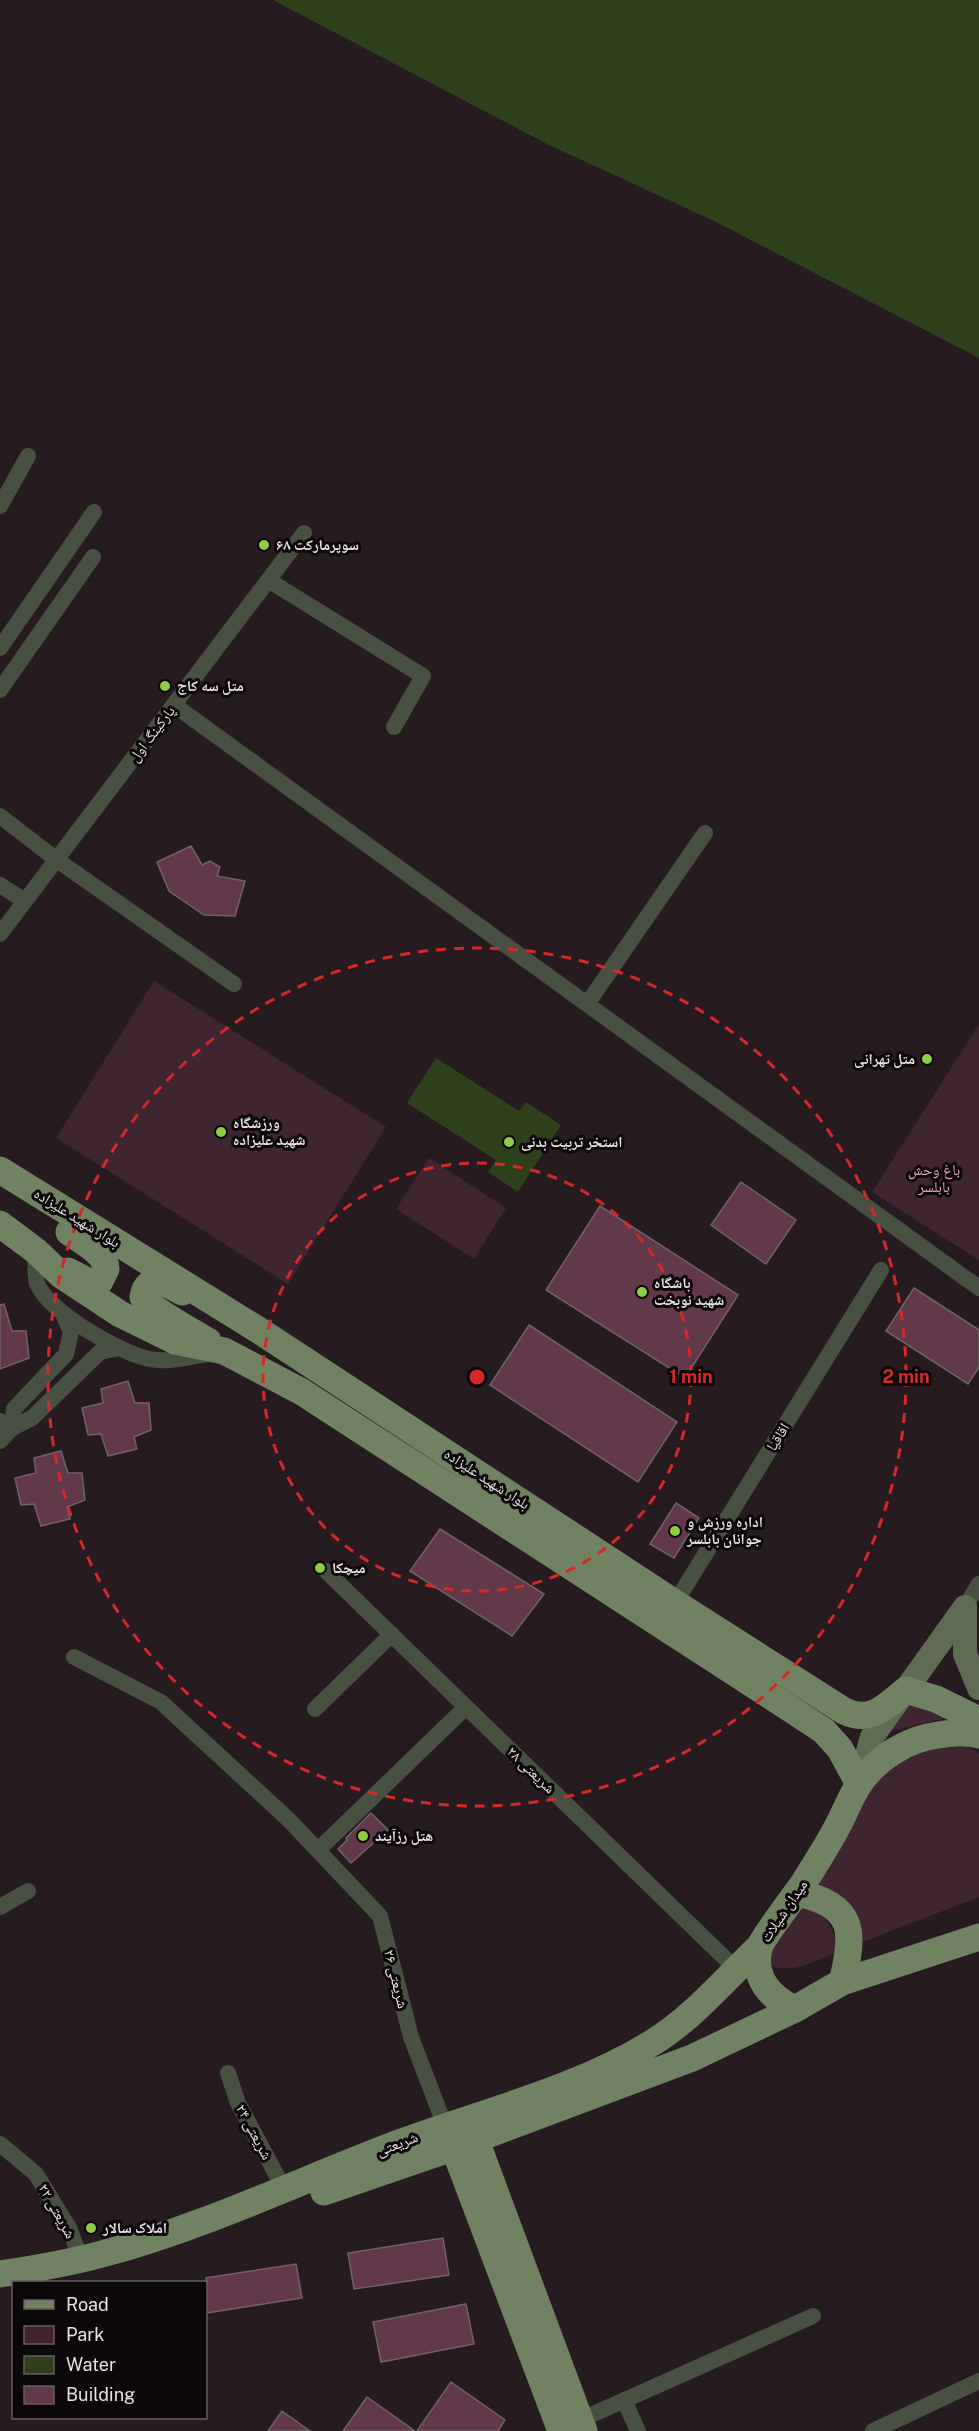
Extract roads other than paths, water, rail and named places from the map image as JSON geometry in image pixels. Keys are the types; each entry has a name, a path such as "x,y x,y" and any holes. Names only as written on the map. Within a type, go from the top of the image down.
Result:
{"main road":[{"path":"10,1177 59,1224 99,1254 106,1264 105,1273 100,1281 87,1282 36,1251"},
{"name":"بلوار شهید علیزاده","path":"10,1177 260,1331 675,1603 856,1717 877,1713 906,1690"},
{"name":"بلوار شهید علیزاده","path":"0,1224 36,1251 62,1275 120,1314 175,1341 224,1351 302,1392 824,1731 840,1749 859,1784"},
{"path":"224,1351 147,1303 143,1297 146,1287 156,1281 164,1281 211,1308 260,1331"},
{"path":"859,1784 872,1737 965,1607"},
{"path":"965,1607 965,1654 979,1688"},
{"path":"906,1690 936,1699 979,1720"},
{"name":"میدان شیلات","path":"795,2009 784,2004 768,1991 760,1979 759,1947 829,1842 859,1784 881,1761 911,1741 957,1732 979,1735"},
{"path":"797,1893 826,1901 840,1913 846,1923 850,1947 842,1982"},
{"path":"795,2009 842,1982 979,1937"},
{"name":"شریعتی","path":"52,2281 110,2266 196,2239 290,2203 458,2137 630,2056 680,2024 759,1947"},
{"name":"شریعتی","path":"0,2274 104,2254 190,2225 284,2189 458,2137 692,2058 795,2009"},
{"path":"458,2137 575,2427"}],"street":[{"path":"0,506 28,456"},
{"path":"0,648 94,512"},
{"name":"پارکینگ اول","path":"0,934 304,533"},
{"path":"0,690 93,557"},
{"path":"268,580 423,676 394,727"},
{"path":"174,705 979,1288"},
{"path":"0,816 57,860 234,984"},
{"path":"587,1004 705,833"},
{"path":"0,885 25,901"},
{"path":"36,1251 36,1282 45,1298 63,1314 119,1348 148,1359 168,1361 224,1351"},
{"name":"اقاقیا","path":"675,1603 881,1270"},
{"path":"4,1430 14,1409 66,1354 71,1332 63,1314"},
{"path":"4,1430 32,1418 100,1352 119,1348"},
{"name":"شریعتی ۲۸","path":"326,1571 735,1969"},
{"path":"965,1607 979,1584"},
{"path":"315,1709 392,1634"},
{"name":"شریعتی ۲۶","path":"74,1657 161,1702 289,1820 380,1916 411,2037 458,2137"},
{"path":"318,1850 466,1707"},
{"path":"0,1907 28,1891"},
{"name":"شریعتی ۲۴","path":"228,2073 238,2103 284,2189"},
{"name":"شریعتی ۲۲","path":"0,2144 36,2174 69,2228 81,2259"},
{"path":"575,2427 624,2400 813,2316"},
{"path":"873,2431 979,2381"},
{"path":"624,2400 638,2431"}],"water":[{"path":"273,0 979,0 979,358 714,221 549,145"},
{"name":"استخر تربیت بدنی","path":"436,1058 519,1111 526,1102 561,1125 518,1192 488,1172 496,1160 407,1103"}],"place":[{"name":"سوپرمارکت ۶۸","path":"264,545"},
{"name":"متل سه کاج","path":"165,686"},
{"name":"متل تهرانی","path":"927,1059"},
{"name":"ورزشگاه شهید علیزاده","path":"221,1132"},
{"name":"استخر تربیت بدنی","path":"509,1142"},
{"name":"باشگاه شهید نوبخت","path":"642,1292"},
{"name":"اداره ورزش و جوانان بابلسر","path":"675,1531"},
{"name":"میچکا","path":"320,1568"},
{"name":"هتل رزآیند","path":"363,1836"},
{"name":"املاک سالار","path":"91,2228"}],"park label":[{"name":"باغ وحش بابلسر","path":"934,1178"}]}
